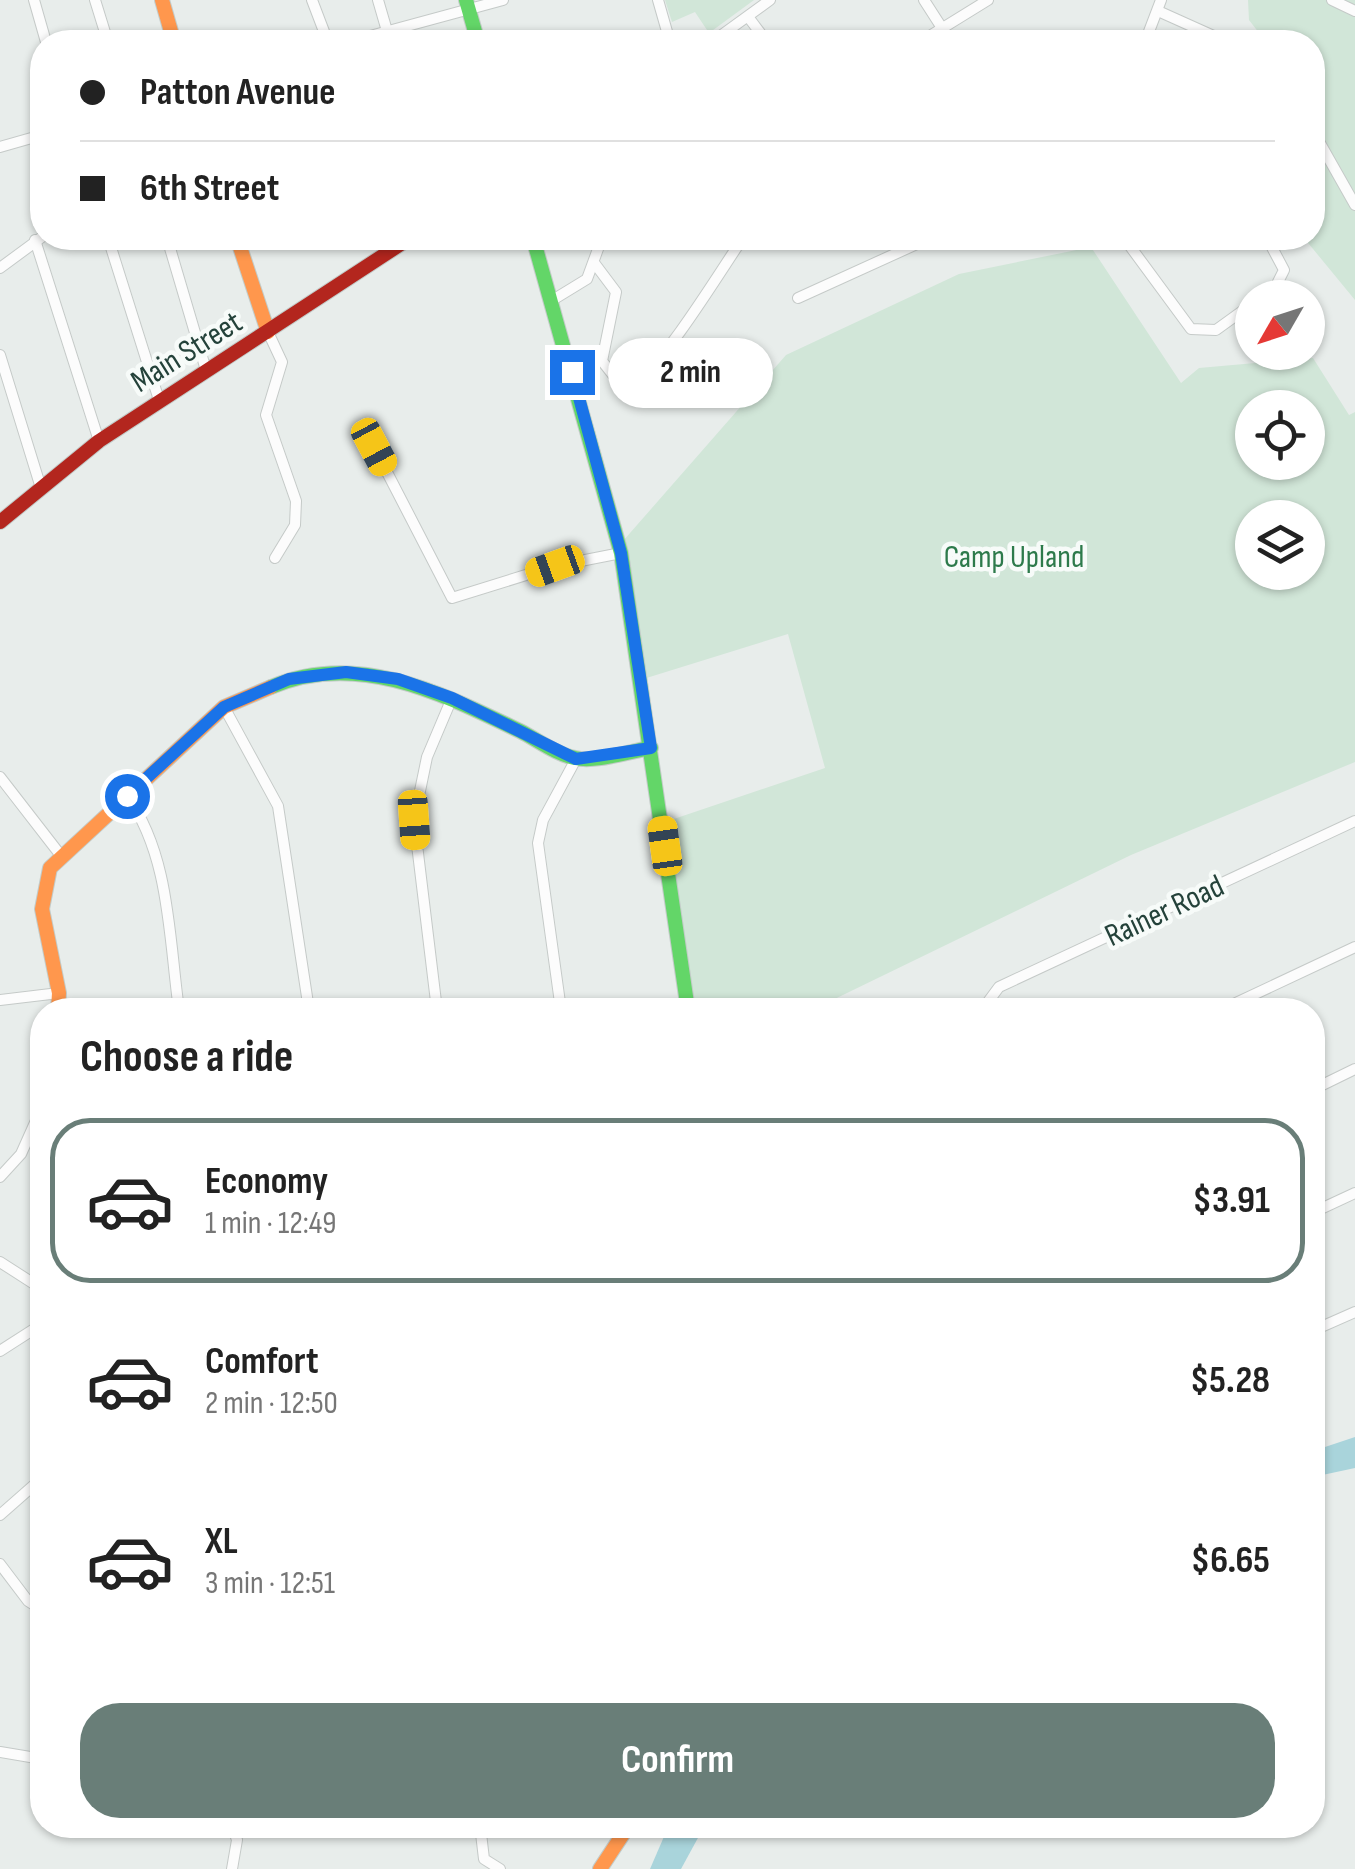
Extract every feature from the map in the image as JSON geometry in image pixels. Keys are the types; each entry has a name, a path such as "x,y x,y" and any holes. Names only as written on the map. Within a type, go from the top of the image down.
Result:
{"street":[{"path":"34,0 43,30"},
{"path":"95,0 104,30"},
{"path":"162,0 171,30"},
{"path":"312,0 323,30"},
{"path":"378,0 386,30"},
{"path":"393,30 468,5 503,0"},
{"path":"658,0 667,30"},
{"path":"730,30 770,0"},
{"path":"924,0 944,30"},
{"path":"936,30 988,0"},
{"path":"1332,0 1355,11"},
{"path":"468,5 475,30"},
{"path":"1151,30 1160,6 1205,30"},
{"path":"749,18 758,30"},
{"path":"0,148 30,139"},
{"path":"1325,152 1355,205"},
{"path":"0,268 30,245"},
{"path":"43,250 99,441"},
{"path":"112,250 160,400"},
{"path":"170,250 206,370"},
{"path":"241,250 282,362 266,415 296,501 295,525 275,558"},
{"name":"Main Street","path":"0,522 99,441 268,332 377,250"},
{"path":"536,250 621,553 686,998"},
{"path":"551,301 587,279 599,250"},
{"path":"596,264 616,292 602,361 617,380 632,382 642,378 734,250"},
{"path":"798,298 896,250"},
{"path":"1132,250 1182,320 1197,331 1216,330 1235,316"},
{"path":"1273,250 1284,270 1279,280"},
{"path":"0,355 41,488"},
{"path":"369,425 374,447 452,598 555,566 621,553"},
{"path":"59,998 42,909 50,868 224,707 289,679 346,672 398,679 452,698 576,759 651,748"},
{"path":"436,998 414,820 427,757 452,698"},
{"path":"224,707 278,806 307,998"},
{"path":"559,998 538,843 542,820 576,759"},
{"path":"0,777 62,857"},
{"path":"127,796 147,824 156,856 177,998"},
{"name":"Rainer Road","path":"990,998 999,986 1355,821"},
{"path":"1247,998 1355,947"},
{"path":"0,1000 59,992"},
{"path":"1325,1084 1355,1069"},
{"path":"0,1177 22,1154 30,1135"},
{"path":"1325,1207 1355,1193"},
{"path":"0,1262 30,1281"},
{"path":"1325,1325 1355,1312"},
{"path":"0,1351 30,1332"},
{"path":"0,1515 30,1489"},
{"path":"0,1564 30,1601"},
{"path":"0,1752 30,1758"},
{"path":"232,1869 235,1838"},
{"path":"482,1838 484,1859 500,1869"},
{"path":"600,1869 620,1838"}],"green space":[{"path":"665,0 754,0 713,30 707,30 695,12 672,22"},
{"path":"1248,0 1355,0 1355,300 1314,250 1325,250 1325,30 1257,30 1249,20"},
{"name":"Camp Upland","path":"1093,250 1181,383 1199,368 1235,365 1235,370 1321,370 1349,415 1355,412 1355,762 1131,855 837,998 687,998 662,823 825,768 788,634 640,680 623,541 786,355 959,274"}],"water":[{"path":"1355,1437 1355,1468 1325,1474 1325,1447"},
{"path":"663,1838 698,1838 681,1869 650,1869"}],"traffic: fast":[{"path":"466,0 475,30"},
{"path":"536,250 621,553 686,998"},
{"path":"271,687 303,677 367,675 399,681 461,703 568,756 593,759 651,748"}],"traffic: slow":[{"path":"162,0 171,30"},
{"path":"241,250 268,332"},
{"path":"59,998 42,909 50,868 224,707 271,687"},
{"path":"600,1869 620,1838"}],"traffic: jam":[{"path":"0,522 99,441 392,250"}],"route":[{"path":"127,796 224,707 289,679 346,672 398,679 452,698 576,759 651,748 621,553 572,372"}]}
